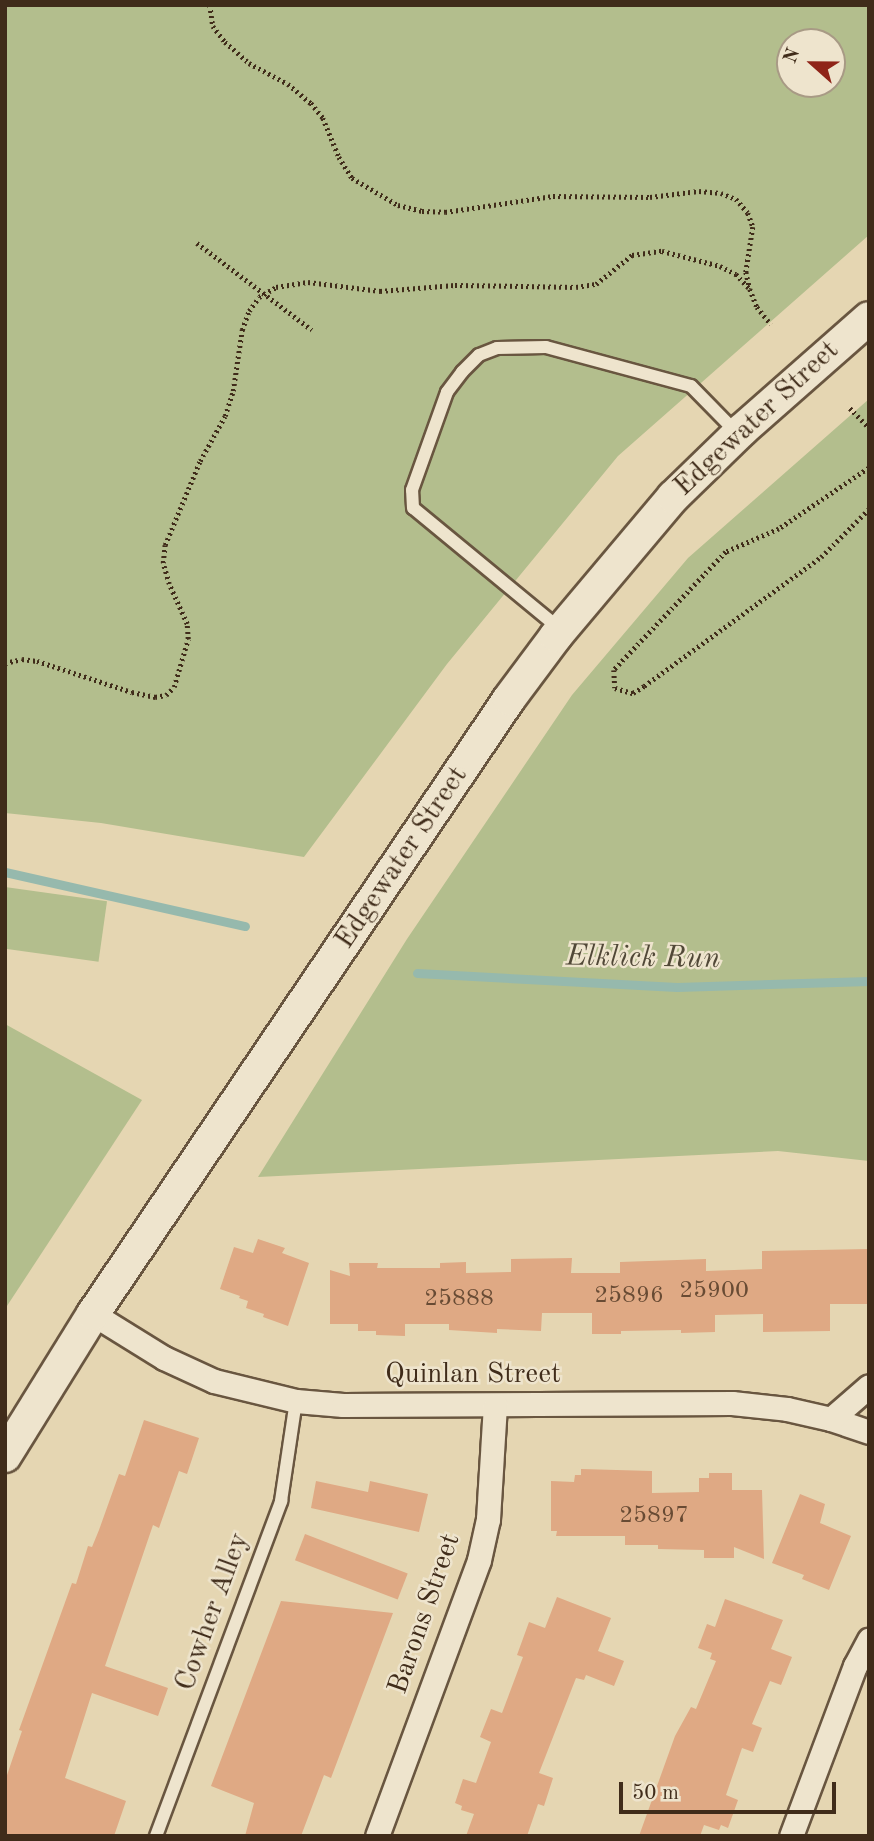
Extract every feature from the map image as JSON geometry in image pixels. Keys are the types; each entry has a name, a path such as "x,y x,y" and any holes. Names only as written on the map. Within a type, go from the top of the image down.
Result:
{"street":[{"name":"Edgewater Street","path":"5,1456 93,1314 509,699 561,630 673,497 738,434 869,318"},
{"name":"Quinlan Street","path":"93,1314 164,1358 214,1381 296,1401 343,1405 732,1403 787,1409 831,1419 869,1432"},
{"path":"831,1419 869,1386"},
{"name":"Barons Street","path":"377,1836 479,1560 488,1519 495,1405"},
{"path":"791,1836 855,1666 869,1640"}],"lane":[{"path":"561,630 413,508 412,490 447,392 461,372 480,355 497,348 546,347 691,386 738,434"},
{"name":"Cowher Alley","path":"156,1836 281,1501 296,1401"}],"path":[{"path":"210,5 213,26 225,42 249,63 288,84 311,103 323,118 339,157 352,178 379,196 422,211 445,212 553,196 650,197 699,191 720,193 736,199 748,213 753,227 746,272 750,289 757,307 771,324"},
{"path":"197,243 312,330"},
{"path":"5,663 22,659 37,661 132,692 155,696 166,695 174,687 188,639 187,624 163,563 165,545 200,461 225,416 233,391 242,330 249,311 264,294 276,287 308,282 380,291 455,285 576,287 596,284 632,255 655,251 720,266 736,274 750,289"},
{"path":"849,408 869,428"},
{"path":"869,468 779,529 726,552 614,670 615,688 623,693 633,693 643,687 821,557 869,509"}],"green space":[{"path":"5,5 869,5 869,235 618,456 447,664 304,857 101,823 5,813"},
{"path":"869,399 869,1161 778,1151 258,1177 407,939 572,695 688,558"},
{"path":"5,887 107,901 99,962 5,949"},
{"path":"5,1024 142,1100 5,1309"}],"building":[{"path":"258,1239 285,1248 282,1253 309,1263 288,1326 246,1308 248,1301 220,1289 234,1247 253,1253"},
{"path":"869,1249 869,1304 830,1304 830,1331 763,1332 763,1314 715,1315 715,1332 681,1333 681,1330 592,1334 592,1313 542,1313 541,1331 497,1329 497,1333 449,1330 449,1324 405,1324 405,1336 376,1335 376,1331 358,1331 358,1324 330,1324 330,1270 350,1276 349,1263 378,1263 377,1268 440,1268 440,1263 466,1262 466,1273 511,1272 511,1259 572,1258 571,1273 620,1273 620,1262 706,1259 706,1271 762,1269 762,1251"},
{"path":"144,1420 199,1438 187,1474 179,1471 159,1528 153,1525 105,1666 168,1688 158,1716 92,1693 65,1778 126,1801 114,1836 5,1836 5,1781 22,1731 19,1730 72,1583 76,1584 88,1546 92,1547 119,1474 125,1476"},
{"path":"581,1469 652,1471 652,1493 699,1492 699,1478 709,1478 709,1473 732,1473 732,1490 762,1490 764,1559 734,1547 734,1558 704,1558 704,1550 625,1545 625,1536 556,1536 557,1531 551,1531 551,1481 574,1482 575,1475 581,1475"},
{"path":"316,1481 368,1492 370,1481 428,1494 419,1532 311,1508"},
{"path":"800,1494 825,1504 820,1523 851,1536 829,1590 802,1579 804,1575 772,1563"},
{"path":"305,1534 408,1573 398,1600 295,1560"},
{"path":"557,1597 611,1618 598,1651 624,1661 614,1686 586,1675 584,1680 576,1678 539,1773 553,1778 544,1806 538,1804 527,1836 466,1836 474,1814 461,1810 462,1806 455,1803 463,1779 476,1783 491,1742 480,1737 491,1709 502,1713 523,1657 517,1655 529,1622 545,1628"},
{"path":"725,1599 783,1620 771,1649 792,1657 781,1685 770,1681 752,1724 762,1728 753,1752 742,1748 726,1795 738,1800 728,1828 721,1825 719,1830 704,1825 700,1836 639,1836 675,1736 691,1707 696,1709 716,1661 710,1659 712,1653 698,1648 707,1624 715,1627"},
{"path":"281,1601 393,1613 331,1778 324,1775 301,1836 245,1836 254,1803 211,1786"}],"waterway":[{"name":"Elklick Run","path":"5,872 245,926"},
{"name":"Elklick Run","path":"417,973 677,987 869,981"}]}
